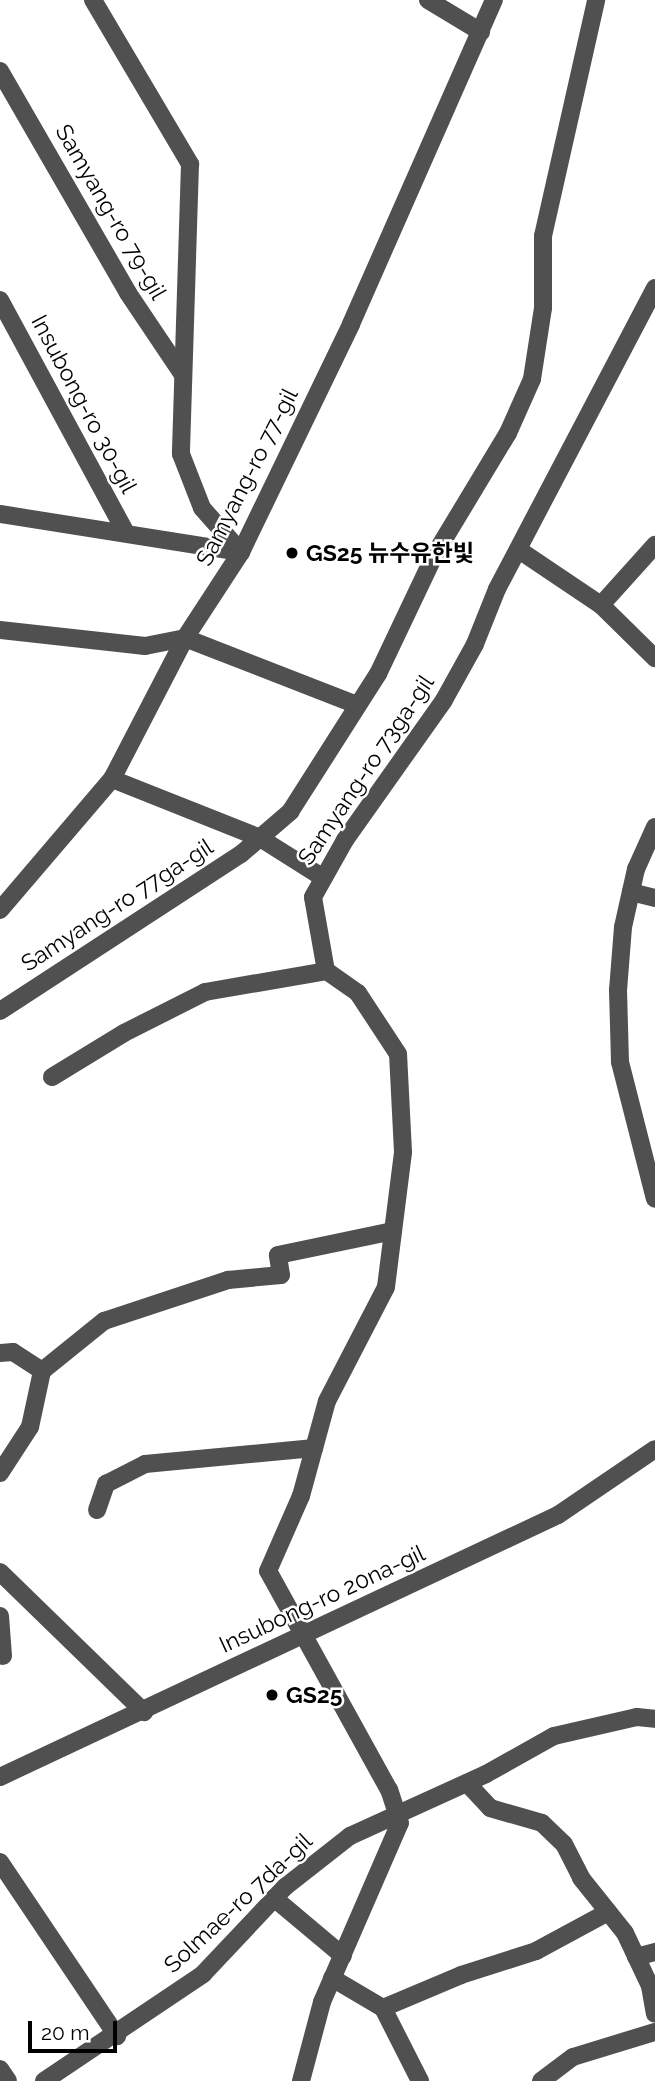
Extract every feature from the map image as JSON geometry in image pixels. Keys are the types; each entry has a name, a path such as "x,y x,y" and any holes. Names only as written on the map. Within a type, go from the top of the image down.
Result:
{"street":[{"name":"Samyang-ro 79-gil","path":"93,0 190,164 181,454 202,508 241,552"},
{"path":"428,0 481,32"},
{"name":"Samyang-ro 77-gil","path":"0,910 112,779 185,638 241,552 351,324 494,0"},
{"name":"Samyang-ro 77ga-gil","path":"0,1011 260,838 290,811 378,674 435,554 508,433 532,379 544,308 543,236 596,0"},
{"name":"Samyang-ro 79-gil","path":"0,71 128,293 183,375"},
{"name":"Samyang-ro 73ga-gil","path":"326,971 313,897 322,877 444,700 655,288"},
{"name":"Insubong-ro 30-gil","path":"0,300 125,531"},
{"path":"0,514 125,531 241,552"},
{"path":"601,605 655,545"},
{"path":"519,550 601,605 655,658"},
{"path":"0,631 145,646 185,638 357,705"},
{"name":"Samyang-ro 77ga-gil","path":"112,779 260,838 322,877"},
{"path":"655,827 631,892 618,990 620,1062 655,1199"},
{"path":"631,892 655,898"},
{"path":"52,1077 124,1033 205,992 326,971 358,993 398,1054 403,1152 386,1287 327,1401 301,1496 268,1571 301,1636 389,1790 400,1823 332,1978 301,2081"},
{"path":"0,1473 30,1427 42,1371 104,1321 228,1280 281,1275 278,1255 393,1231"},
{"path":"0,1353 13,1352 42,1371"},
{"path":"97,1510 106,1483 145,1464 314,1448"},
{"name":"Insubong-ro 20na-gil","path":"0,1777 144,1712 558,1515 655,1449"},
{"path":"0,1572 144,1712"},
{"path":"0,1615 3,1657"},
{"name":"Solmae-ro 7da-gil","path":"44,2081 117,2036 203,1974 274,1898 349,1836 467,1783 554,1735 637,1717 655,1719"},
{"path":"467,1783 490,1808 542,1824 564,1844 581,1878 608,1912 636,1957 650,1986 655,2014"},
{"path":"0,1862 117,2036"},
{"path":"274,1898 343,1955"},
{"path":"383,2008 461,1975 548,1945 608,1912"},
{"path":"636,1957 655,1952"},
{"path":"332,1978 383,2008 420,2081"},
{"path":"541,2081 573,2057 655,2032"},
{"path":"0,2069 8,2081"}],"place":[{"name":"GS25 뉴수유한빛","path":"292,553"},
{"name":"GS25","path":"272,1695"}]}
